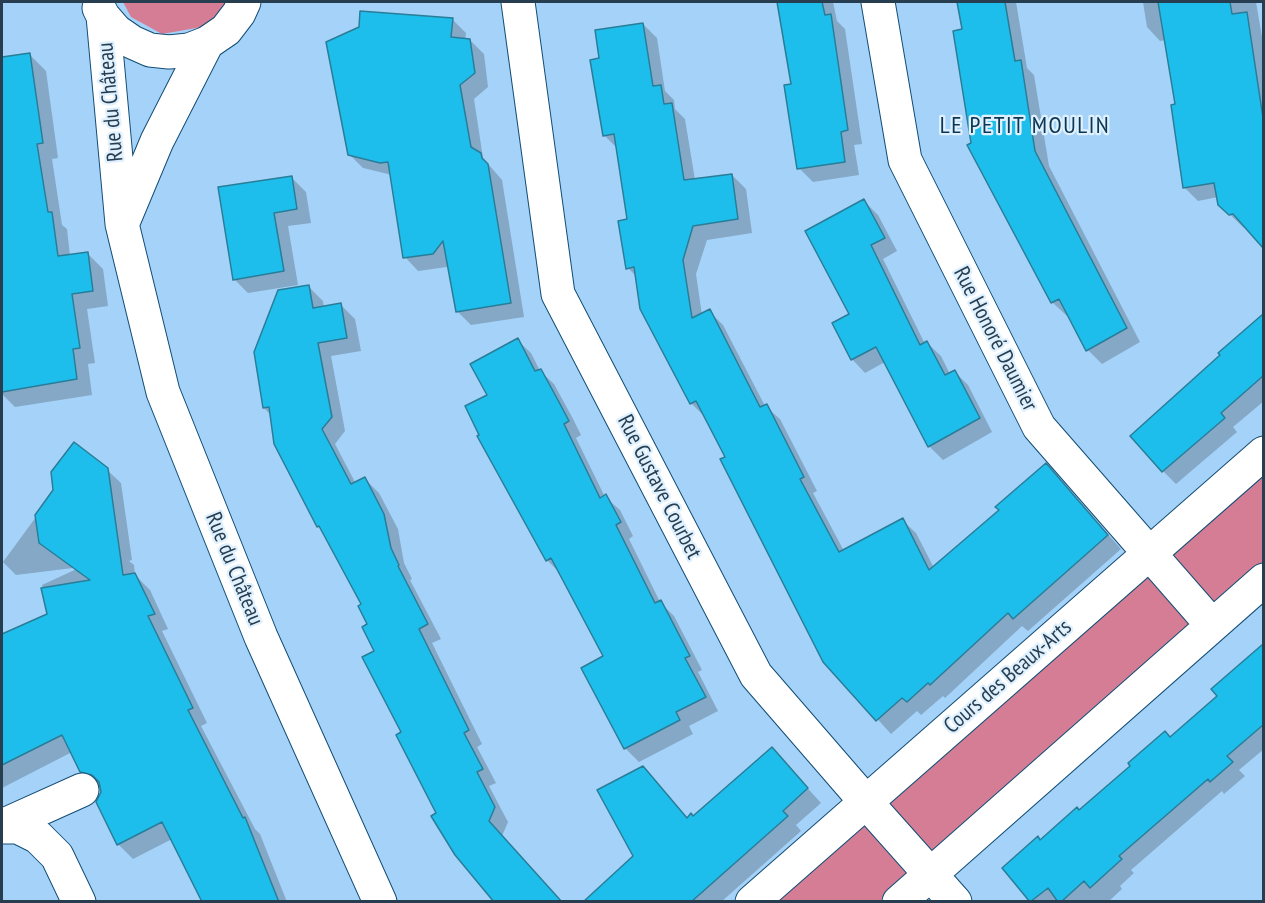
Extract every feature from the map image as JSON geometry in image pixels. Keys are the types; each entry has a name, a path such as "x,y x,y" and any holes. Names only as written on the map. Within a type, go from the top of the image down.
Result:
{"street":[{"path":"100,9 116,31 132,42 150,50 169,52 189,50 207,43 226,30 244,2"},
{"name":"Rue Gustave Courbet","path":"518,2 558,294 756,675 955,902"},
{"name":"Rue Honoré Daumier","path":"878,2 905,160 1039,427 1212,625"},
{"name":"Rue du Château","path":"100,9 122,224 163,392 261,637 380,902"},
{"name":"Rue du Château","path":"122,224 157,141 207,43"},
{"name":"Cours des Beaux-Arts","path":"752,902 1263,453"},
{"path":"899,902 1263,580"},
{"path":"2,826 82,790"},
{"path":"37,810 79,902"},
{"path":"2,826 18,827 38,837 57,856"}],"shaded area":[{"path":"123,2 226,2 223,11 202,27 162,34 131,17"},
{"path":"1263,453 1263,580 899,901 752,902"}],"building":[{"path":"777,2 822,2 825,15 831,14 848,130 841,132 845,162 797,169 784,85 791,84"},
{"path":"957,2 1005,2 1015,61 1021,60 1035,151 1127,328 1086,351 1059,299 1051,303 967,145 971,143 953,31 962,29"},
{"path":"1158,2 1230,2 1232,14 1247,12 1263,118 1263,248 1233,214 1229,215 1218,205 1214,183 1183,188 1171,105 1175,104"},
{"path":"360,11 453,18 451,37 470,39 475,73 460,85 471,147 481,153 482,158 488,164 511,303 456,312 443,241 433,254 403,258 388,162 380,163 348,155 326,42 359,27"},
{"path":"643,23 653,86 661,85 664,104 672,103 684,180 732,174 738,219 693,226 683,260 692,318 710,309 760,407 767,404 804,477 800,479 839,552 903,518 929,570 999,510 995,507 1046,463 1108,535 1013,619 1008,613 930,685 928,683 907,702 902,698 876,721 823,662 720,459 725,457 696,401 690,404 640,309 634,267 626,269 618,221 627,219 614,134 603,136 590,60 599,58 595,30"},
{"path":"30,53 43,143 37,144 48,212 52,212 58,256 88,252 93,291 72,294 80,348 73,349 77,379 2,392 2,57"},
{"path":"292,176 297,209 274,213 284,271 233,280 218,187"},
{"path":"864,199 885,238 871,245 920,345 927,341 945,375 955,370 980,418 928,447 876,347 851,360 832,323 849,314 805,231"},
{"path":"309,285 313,308 341,303 347,338 318,343 332,417 322,429 351,484 365,477 384,514 391,548 398,566 428,624 419,629 469,730 464,733 483,769 477,772 495,807 489,821 562,902 494,902 455,855 431,816 436,813 396,735 401,732 362,657 374,651 362,627 367,624 358,606 361,604 319,526 317,527 274,444 269,407 263,408 254,352 278,290"},
{"path":"1263,314 1263,376 1221,413 1225,418 1162,472 1130,436"},
{"path":"518,338 535,371 541,369 569,421 564,424 600,498 606,494 621,522 616,525 655,603 661,600 690,656 685,658 706,697 676,712 680,720 624,749 581,668 603,656 551,558 546,561 477,436 479,435 465,406 487,395 470,364"},
{"path":"74,442 108,468 123,575 135,573 155,614 148,616 193,708 188,710 243,818 245,817 279,902 202,902 162,822 117,845 96,802 101,792 99,782 92,775 80,772 62,735 2,765 2,634 47,614 41,588 90,580 39,543 35,515 53,490 51,472"},
{"path":"1263,644 1263,725 1227,756 1233,762 1210,782 1208,779 1119,856 1122,859 1090,888 1084,881 1061,902 1058,902 1048,888 1030,902 1002,868 1038,836 1040,840 1077,807 1079,810 1130,766 1128,763 1165,731 1170,737 1217,696 1211,689"},
{"path":"772,747 808,788 783,811 788,816 691,902 583,902 633,856 597,790 643,766 687,818 691,813 693,816"}],"district":[{"name":"LE PETIT MOULIN","path":"1025,126"}]}
